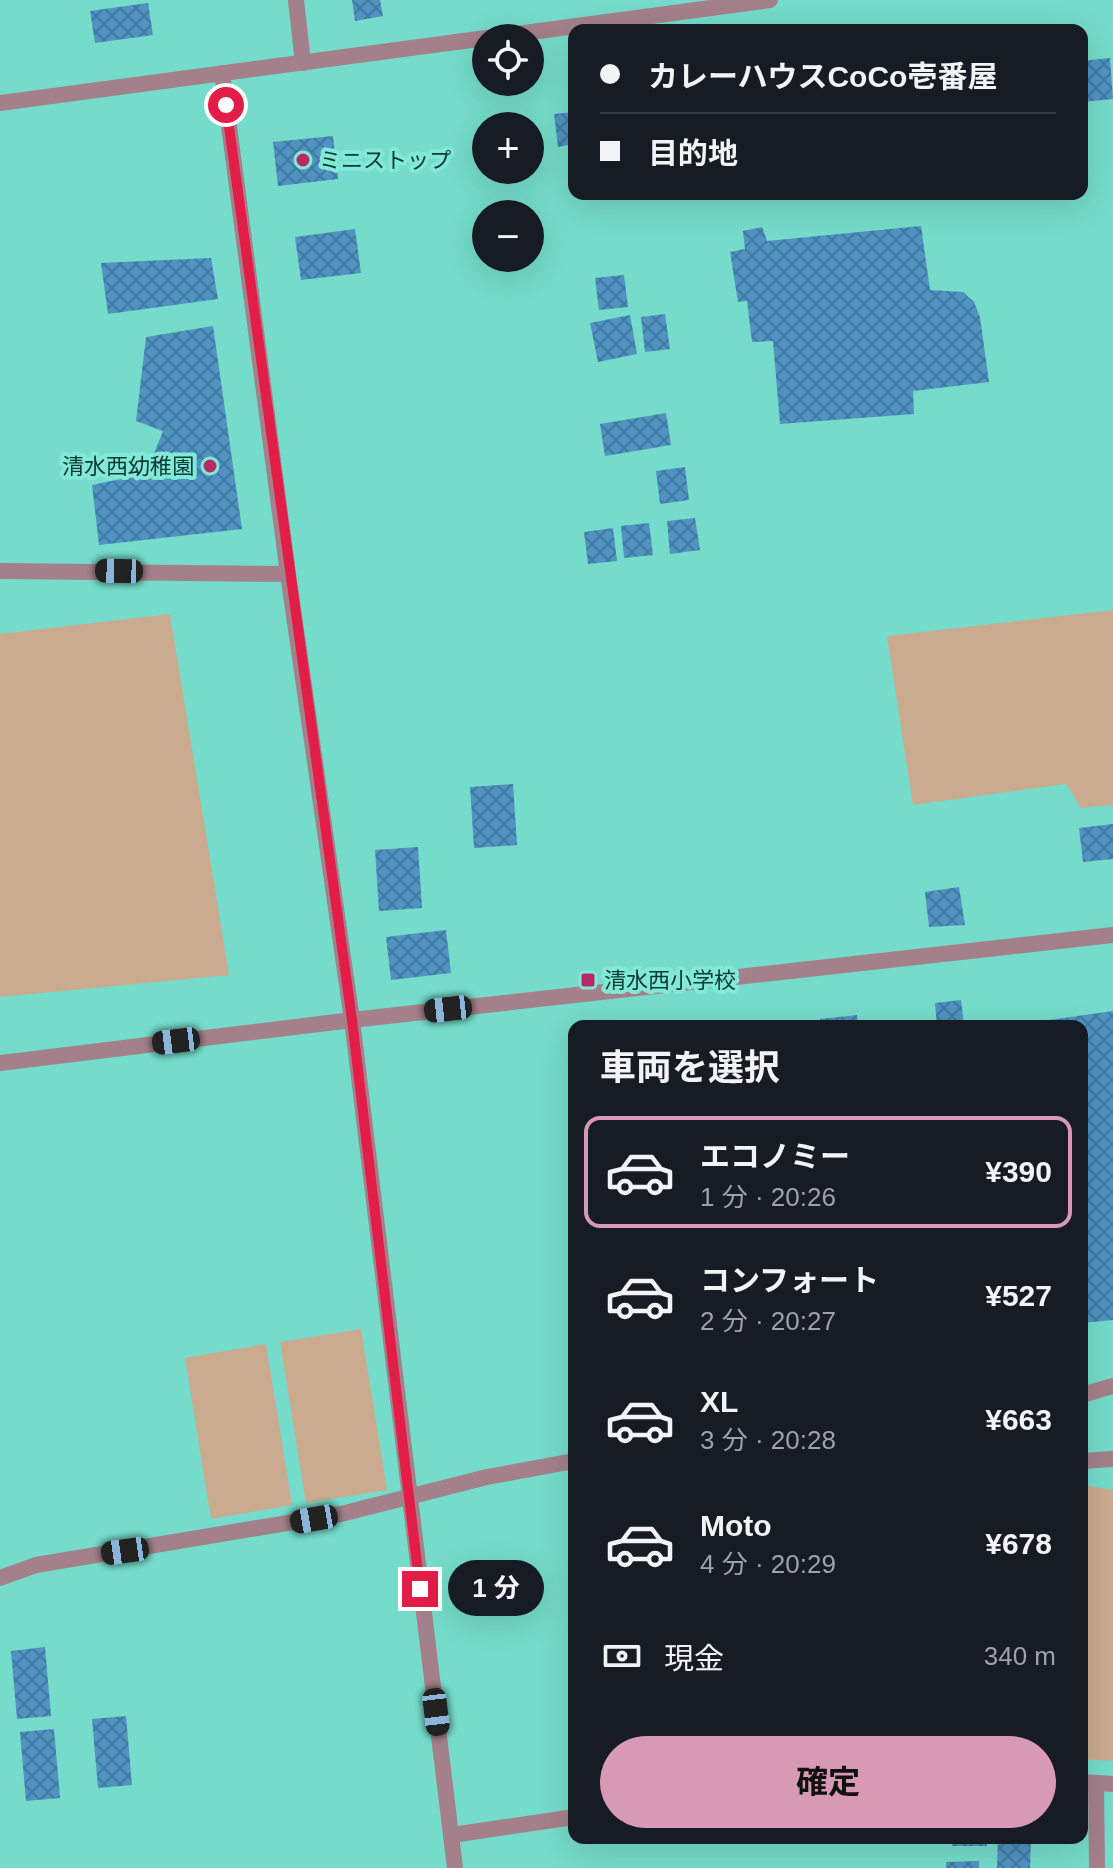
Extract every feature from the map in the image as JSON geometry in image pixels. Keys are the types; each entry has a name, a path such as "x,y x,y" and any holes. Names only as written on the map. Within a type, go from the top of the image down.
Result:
{"street":[{"path":"296,0 303,63"},
{"path":"576,24 696,5 770,0"},
{"path":"544,29 568,25"},
{"path":"0,103 472,40"},
{"path":"222,73 288,574 352,1020 455,1868"},
{"path":"0,571 288,574"},
{"path":"0,1063 352,1020 1113,935"},
{"path":"1088,1393 1113,1386"},
{"path":"1088,1461 1113,1459"},
{"path":"0,1578 36,1565 341,1514 487,1477 568,1462"},
{"path":"1097,1783 1097,1868"},
{"path":"452,1835 568,1818"}],"shaded area":[{"path":"1113,610 1113,805 1081,808 1066,784 913,805 887,636"},
{"path":"170,614 229,975 0,997 0,634"},
{"path":"361,1329 387,1490 306,1503 280,1342"},
{"path":"266,1344 292,1505 211,1519 185,1358"},
{"path":"1088,1486 1113,1490 1113,1761 1088,1759"}],"building":[{"path":"352,0 380,0 383,16 355,21"},
{"path":"148,3 153,35 95,43 90,11"},
{"path":"1110,58 1113,99 1088,101 1088,60"},
{"path":"568,113 568,145 558,147 554,114"},
{"path":"333,136 338,179 278,186 273,142"},
{"path":"921,226 930,290 963,292 974,302 980,317 989,382 913,391 914,414 780,424 773,341 752,342 747,301 738,302 730,252 745,249 743,231 762,227 767,241"},
{"path":"355,229 361,273 301,280 295,237"},
{"path":"211,258 218,299 108,314 101,263"},
{"path":"624,275 628,307 599,310 595,278"},
{"path":"665,314 670,349 645,352 641,317"},
{"path":"630,315 637,354 598,362 590,323"},
{"path":"213,326 242,529 99,545 92,485 146,474 163,431 136,421 146,337"},
{"path":"666,413 671,445 605,456 600,424"},
{"path":"685,467 689,500 660,504 656,471"},
{"path":"695,518 700,550 670,554 667,521"},
{"path":"649,523 653,555 624,558 621,526"},
{"path":"613,528 617,561 588,564 584,532"},
{"path":"513,784 517,845 474,848 470,787"},
{"path":"1113,824 1113,859 1083,862 1079,828"},
{"path":"418,847 422,908 379,911 375,850"},
{"path":"959,887 965,925 929,927 925,892"},
{"path":"446,930 451,973 391,980 386,937"},
{"path":"961,1000 963,1020 936,1020 935,1003"},
{"path":"1113,1011 1113,1320 1088,1322 1088,1020 1049,1020"},
{"path":"857,1015 857,1020 820,1020"},
{"path":"45,1647 51,1716 17,1719 11,1651"},
{"path":"126,1716 132,1785 98,1788 92,1719"},
{"path":"54,1729 60,1798 26,1801 20,1732"},
{"path":"987,1844 987,1846 952,1846"},
{"path":"998,1844 1031,1844 1030,1868 997,1868"},
{"path":"979,1861 979,1868 946,1868 946,1862"}],"place":[{"name":"ミニストップ","path":"303,160"},
{"name":"清水西幼稚園","path":"210,466"},
{"name":"清水西小学校","path":"588,980"}],"route":[{"path":"226,105 288,574 352,1020 420,1589"}]}
